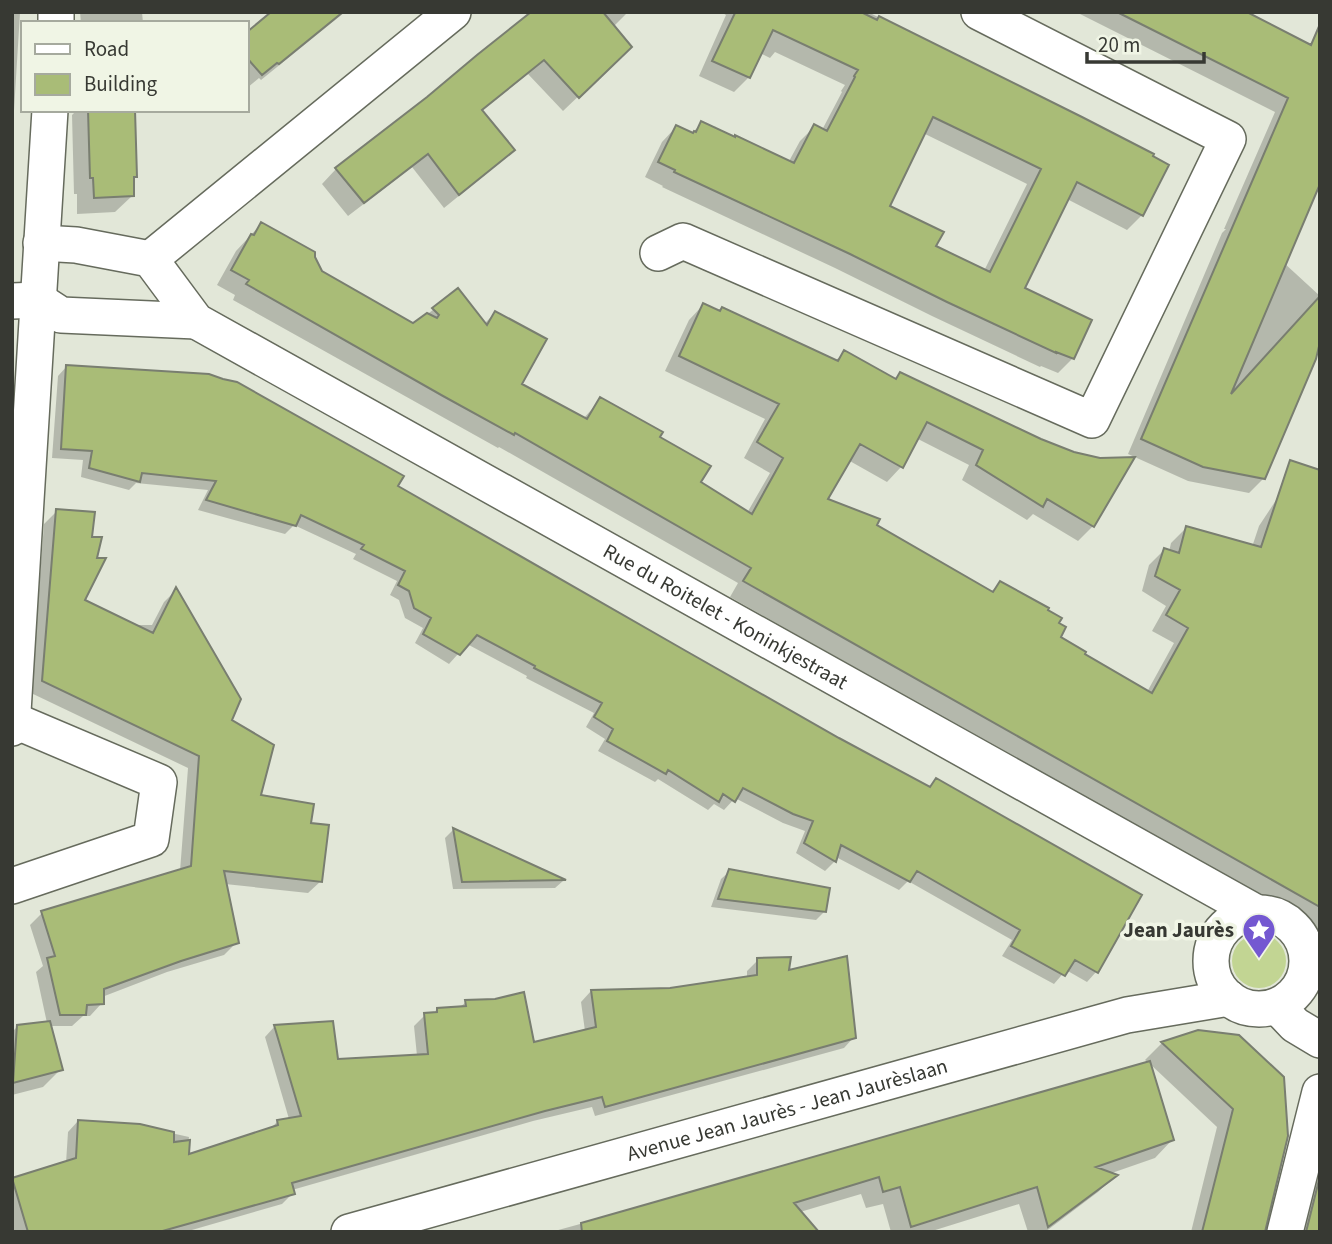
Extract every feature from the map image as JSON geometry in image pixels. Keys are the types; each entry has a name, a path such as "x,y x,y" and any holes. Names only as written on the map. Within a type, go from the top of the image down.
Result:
{"street":[{"path":"41,243 76,245 150,259 453,12"},
{"path":"658,253 683,241 1093,420 1228,139 979,12"},
{"path":"12,728 25,301 41,243 50,112"},
{"name":"Rue du Roitelet - Koninkjestraat","path":"150,259 196,321 1258,913"},
{"name":"Rue du Roitelet - Koninkjestraat","path":"25,301 61,316 196,321"},
{"path":"12,886 150,839 159,782 13,720"},
{"path":"1258,913 1278,916 1296,928 1306,947 1313,971 1292,997 1277,1006 1260,1009 1244,1006 1229,998 1219,988 1211,960 1220,933 1230,922 1243,915 1258,913"},
{"name":"Avenue Jean Jaurès - Jean Jaurèslaan","path":"348,1232 1127,1015 1229,998"},
{"path":"1277,1006 1295,1025 1320,1040"},
{"path":"1285,1232 1320,1092"}],"green space":[{"path":"1259,934 1278,942 1286,961 1278,980 1259,988 1240,980 1232,961 1240,942"}],"building":[{"path":"271,12 343,12 262,75 248,59 248,31"},
{"path":"531,12 603,12 632,47 579,98 544,60 482,110 515,150 459,195 428,154 364,203 335,168"},
{"path":"861,12 877,20 879,16 1082,117 1154,154 1153,156 1169,165 1143,216 1077,182 1025,288 1092,320 1074,359 947,302 658,162 676,125 693,133 701,121 794,163 814,124 827,131 855,77 858,70 773,30 750,78 712,61 735,13","holes":["933,117 1041,169 990,272 936,246 944,232 890,206"]},
{"path":"1117,12 1247,12 1311,45 1320,24 1320,184 1231,394 1320,296 1320,342 1316,359 1265,479 1203,467 1141,439 1288,98"},
{"path":"88,112 135,112 137,177 134,177 134,196 94,198 93,178 90,178"},
{"path":"261,222 315,252 322,271 413,323 427,313 437,318 439,315 432,308 458,288 487,325 495,311 547,339 522,384 587,419 600,397 663,432 660,437 711,466 701,482 752,514 783,458 757,442 779,404 679,356 703,303 720,311 722,307 838,361 844,350 896,379 900,372 1074,452 1100,458 1135,457 1094,527 1047,499 1043,507 976,465 983,450 927,422 903,468 860,444 828,499 880,519 877,525 993,592 1000,581 1049,608 1048,610 1062,618 1059,623 1066,627 1061,637 1152,693 1188,628 1166,615 1180,590 1155,576 1164,548 1179,553 1186,526 1261,547 1290,460 1320,470 1320,907 743,581 751,568 246,284 249,280 231,270 251,234 254,235"},
{"path":"66,365 209,374 237,382 404,476 398,486 839,738 930,787 936,778 1142,895 1098,973 1075,960 1065,976 1011,946 1020,930 917,871 910,882 841,845 836,862 804,843 813,821 793,814 743,788 735,802 723,794 719,802 668,770 666,774 607,741 613,729 594,717 602,703 477,635 460,655 423,634 431,618 414,608 409,591 398,585 405,571 361,549 364,545 301,515 296,526 206,500 216,481 142,473 140,482 89,468 92,451 61,449"},
{"path":"56,509 95,512 92,537 102,537 97,558 106,558 85,600 153,633 176,587 241,699 232,720 274,745 261,795 314,804 311,823 329,825 322,882 224,871 239,943 104,989 104,1004 87,1005 86,1015 60,1015 47,958 55,956 41,911 191,866 199,756 42,681"},
{"path":"453,828 566,880 462,882"},
{"path":"729,869 830,888 826,912 718,899"},
{"path":"847,956 856,1038 605,1107 602,1097 545,1111 292,1183 295,1194 159,1232 28,1232 12,1178 76,1158 78,1120 140,1124 174,1132 174,1142 190,1140 189,1154 278,1125 277,1120 301,1116 274,1025 333,1021 338,1059 428,1054 424,1013 437,1012 437,1008 466,1006 465,1000 495,999 524,992 534,1042 596,1027 591,990 670,988 757,975 757,958 791,957 789,970"},
{"path":"50,1021 63,1070 13,1083 17,1025"},
{"path":"1198,1030 1239,1035 1284,1077 1288,1136 1265,1232 1202,1232 1233,1109 1161,1042"},
{"path":"1150,1061 1174,1140 1096,1167 1118,1175 1048,1227 1037,1187 911,1227 900,1187 883,1192 879,1177 794,1203 819,1232 582,1232 581,1223"},
{"path":"1320,1176 1320,1232 1306,1232"}],"place":[{"name":"Jean Jaurès","path":"1259,960"}]}
